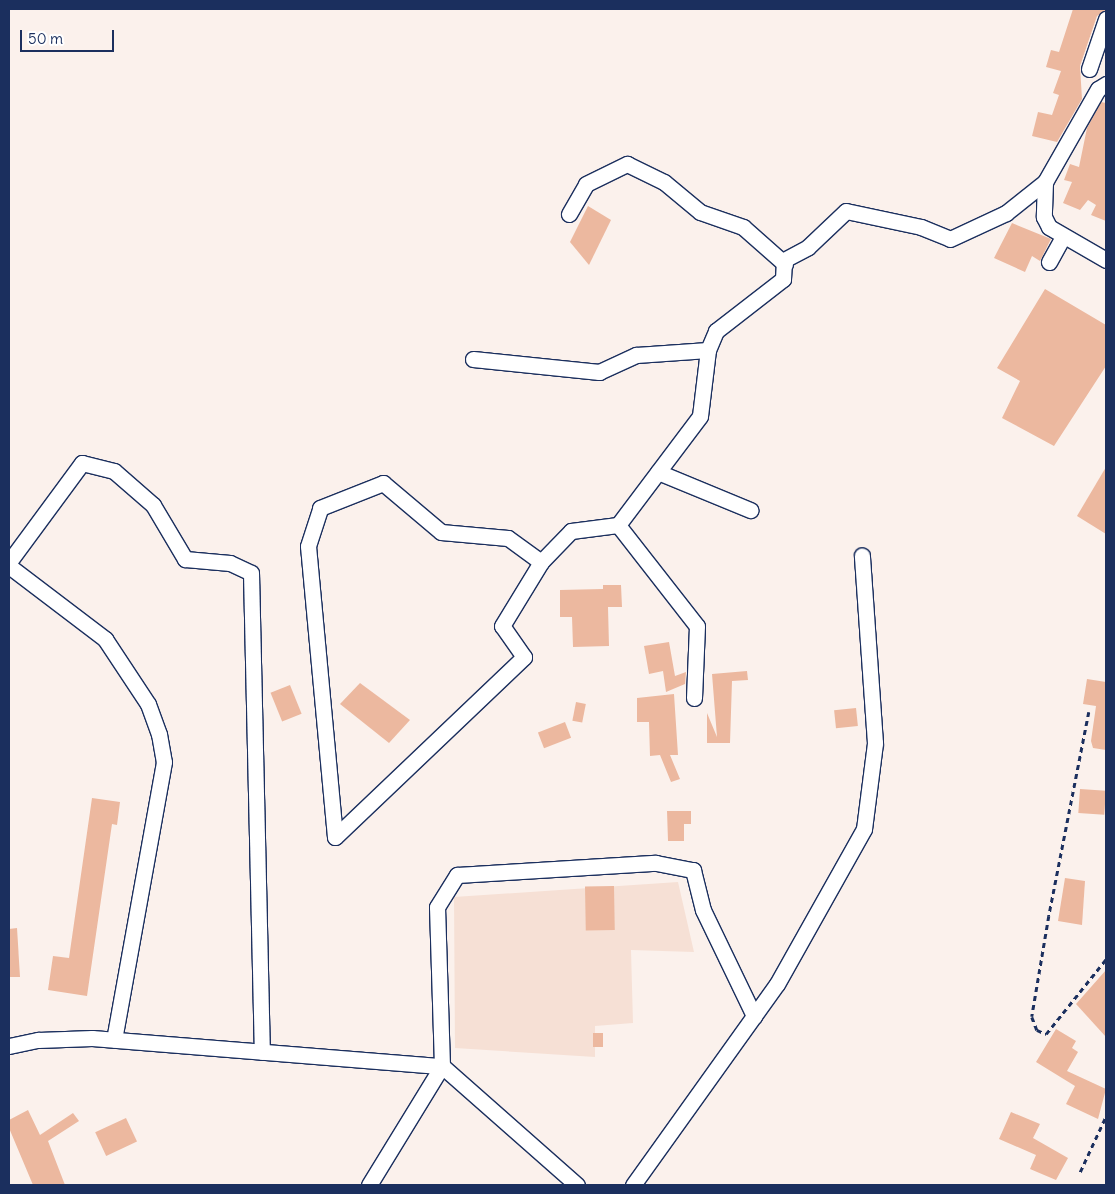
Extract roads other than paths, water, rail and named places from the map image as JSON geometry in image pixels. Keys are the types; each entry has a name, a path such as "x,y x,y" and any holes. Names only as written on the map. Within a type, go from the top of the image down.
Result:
{"street":[{"path":"1088,68 1106,19"},
{"path":"541,562 508,538 441,532 383,483 320,508 308,546 335,837 524,656 502,626 541,562 571,531 618,525 700,416 708,350 716,331 783,279 785,264 846,211 921,227 950,240 1006,213 1045,182 1103,88"},
{"path":"569,214 586,184 627,164 664,182 700,212 744,227 785,264"},
{"path":"1045,182 1044,217 1064,236 1106,260"},
{"path":"1049,262 1064,236"},
{"path":"473,359 599,372 636,355 708,350"},
{"path":"114,1040 164,762 160,734 148,704 105,640 9,564 82,463 114,471 153,505 184,559 230,563 251,573 262,1052"},
{"path":"658,472 750,510"},
{"path":"618,525 697,626 694,698"},
{"path":"633,1185 754,1016 864,829 874,744 862,555"},
{"path":"369,1185 442,1066 437,907 456,876 656,863 693,870 703,910 754,1016"},
{"path":"9,1046 38,1040 114,1040 442,1066 576,1185"}]}
